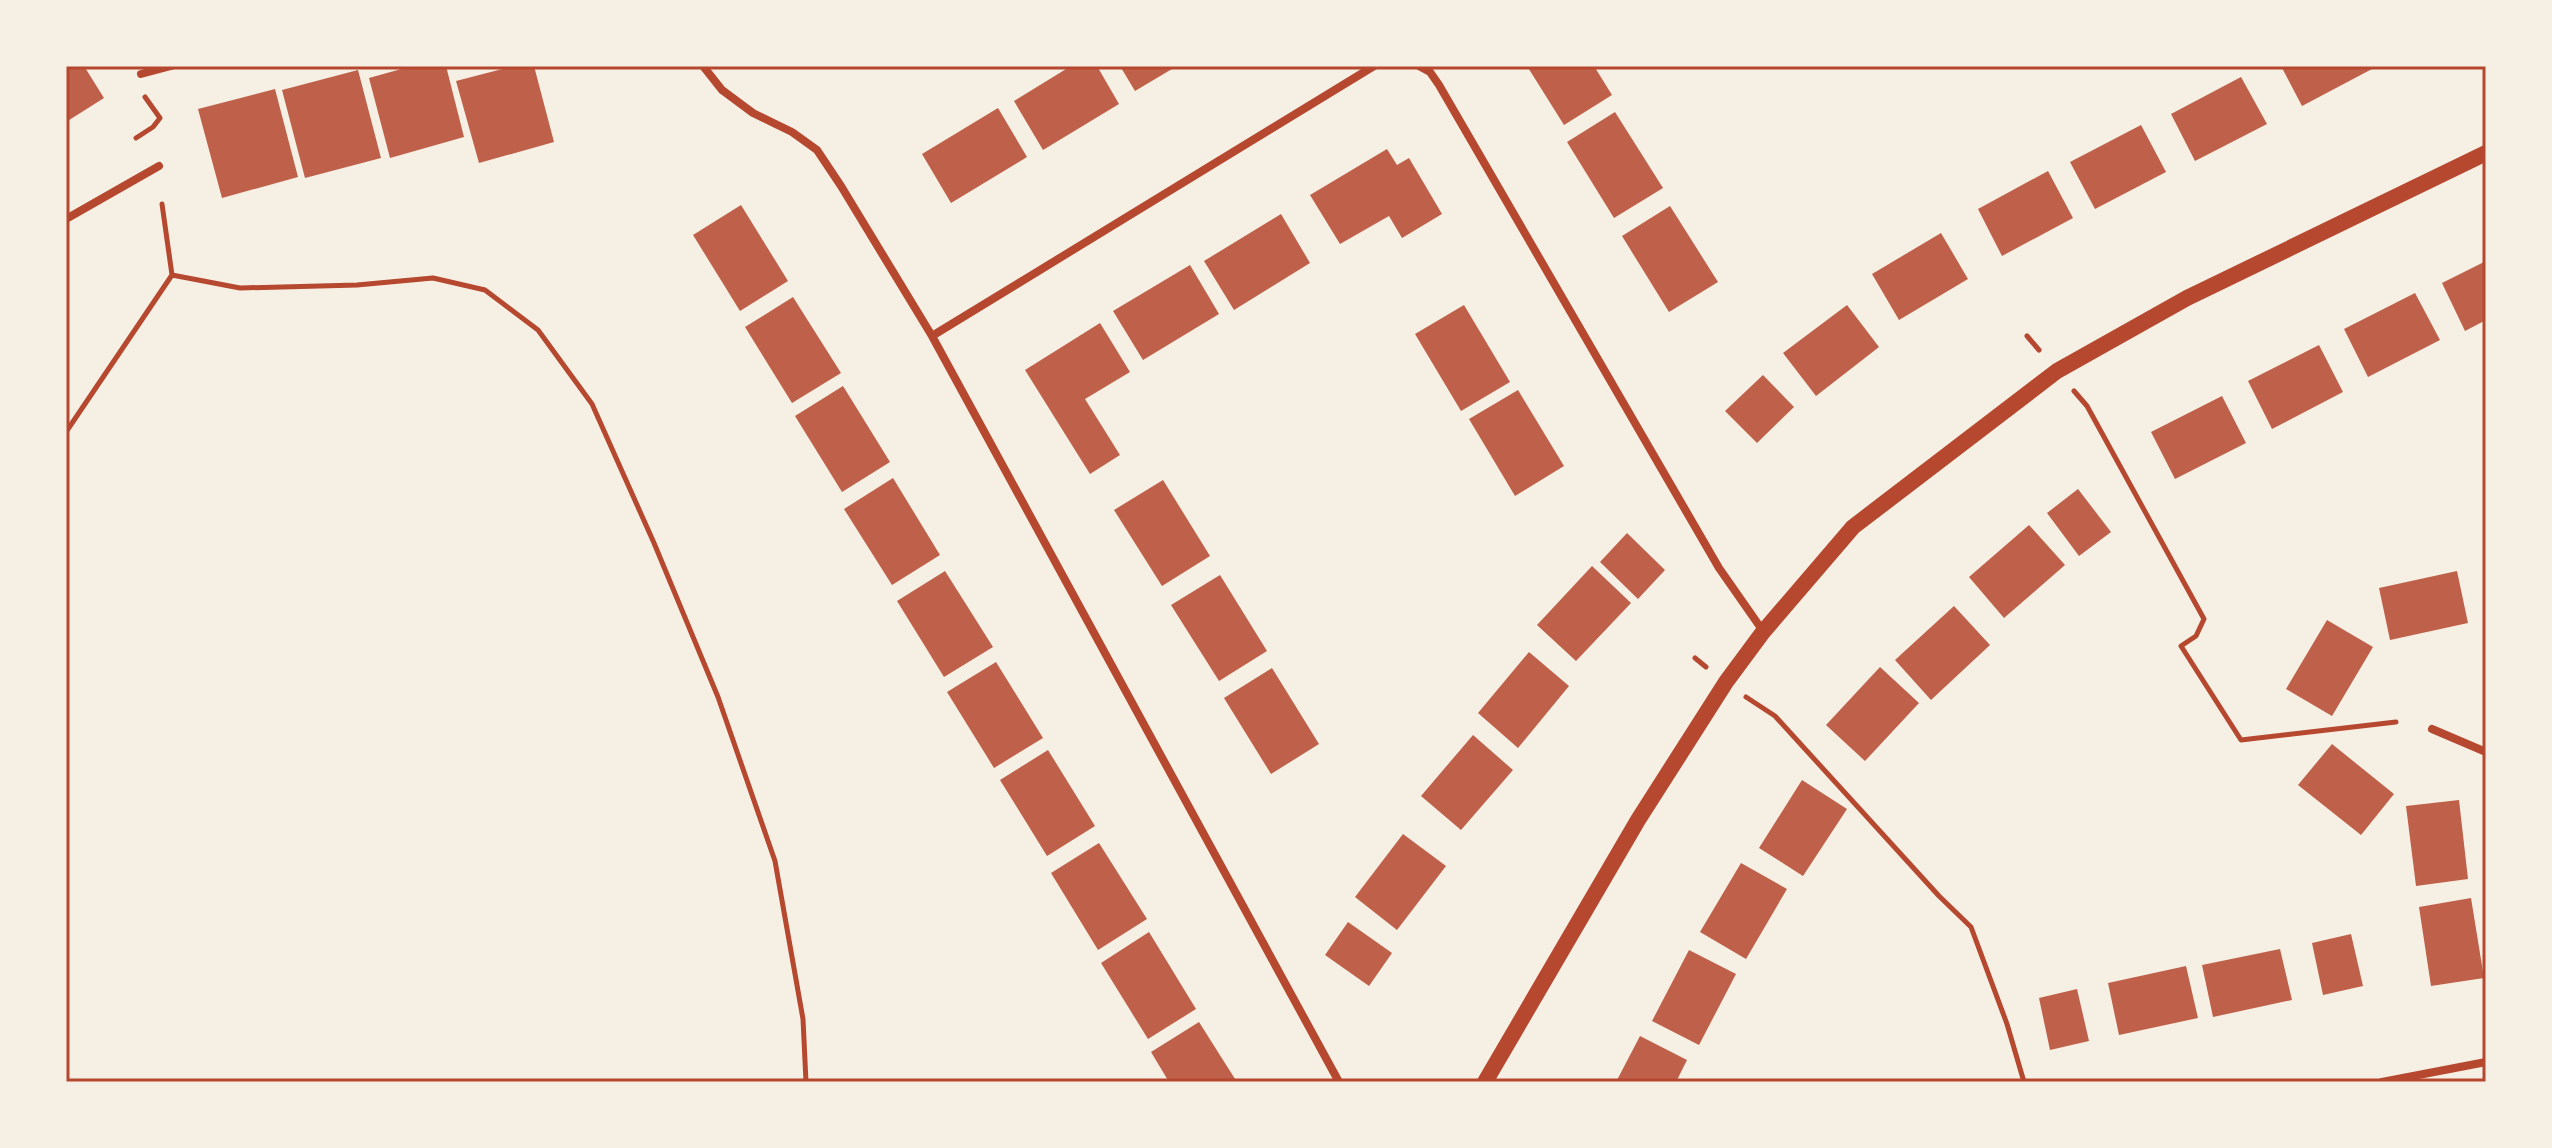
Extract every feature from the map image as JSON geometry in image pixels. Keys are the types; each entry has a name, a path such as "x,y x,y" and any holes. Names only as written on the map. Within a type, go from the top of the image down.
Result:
{"main road":[{"path":"1485,1082 1638,820 1726,682 1763,632 1853,527 2057,371 2187,298 2486,153"}],"street":[{"path":"141,74 171,66"},
{"path":"703,66 722,90 753,113 792,132 817,150 932,336 1339,1082"},
{"path":"932,336 1374,66"},
{"path":"1419,66 1430,72 1439,85 1719,568 1763,632"},
{"path":"66,219 159,166"},
{"path":"2432,729 2486,752"},
{"path":"2382,1082 2486,1062"}],"path":[{"path":"136,138 153,127 160,118 142,92"},
{"path":"66,432 172,275 162,204"},
{"path":"172,275 240,288 357,285 433,278 485,290 538,330 592,404 718,697 775,861 803,1019 806,1082"},
{"path":"2087,406 2204,619 2196,636 2181,646 2241,740 2396,722"},
{"path":"1757,705 1775,716 1971,927 2007,1024 2024,1082"}],"building":[{"path":"66,66 84,66 104,98 66,122"},
{"path":"412,66 446,66 464,137 390,158 369,78"},
{"path":"514,66 534,66 554,142 479,163 456,81"},
{"path":"1071,66 1097,66 1119,104 1043,150 1014,101"},
{"path":"1120,66 1177,66 1135,91"},
{"path":"1527,66 1594,66 1612,95 1564,125"},
{"path":"2281,66 2371,66 2372,69 2302,106"},
{"path":"358,70 381,158 305,178 282,90"},
{"path":"2241,77 2267,124 2195,161 2171,114"},
{"path":"275,89 298,177 222,198 198,109"},
{"path":"998,108 1027,157 951,203 922,154"},
{"path":"1615,112 1663,188 1614,218 1567,142"},
{"path":"2141,125 2166,172 2095,209 2070,162"},
{"path":"1387,149 1397,165 1409,158 1442,214 1402,238 1389,216 1340,244 1310,195"},
{"path":"2048,171 2073,218 2002,256 1978,209"},
{"path":"741,205 788,281 740,311 693,235"},
{"path":"1670,206 1718,282 1669,312 1622,236"},
{"path":"1281,214 1310,263 1234,310 1204,261"},
{"path":"1941,233 1968,279 1899,320 1872,274"},
{"path":"2486,261 2486,320 2465,331 2442,283"},
{"path":"1190,265 1219,314 1143,360 1113,311"},
{"path":"2415,293 2440,340 2368,377 2344,329"},
{"path":"793,297 841,373 792,403 745,327"},
{"path":"1464,305 1510,382 1461,411 1415,334"},
{"path":"1847,305 1879,347 1816,396 1783,353"},
{"path":"1100,323 1130,372 1085,399 1120,455 1090,474 1025,370"},
{"path":"2319,345 2343,392 2272,429 2248,381"},
{"path":"1763,375 1794,407 1757,443 1725,411"},
{"path":"843,386 890,462 842,492 795,416"},
{"path":"1518,390 1564,466 1515,496 1469,419"},
{"path":"2222,396 2246,443 2175,479 2151,432"},
{"path":"893,478 940,555 892,585 844,509"},
{"path":"1163,480 1210,556 1162,586 1114,510"},
{"path":"2078,489 2111,532 2079,556 2047,513"},
{"path":"2029,525 2065,565 2004,618 1969,577"},
{"path":"1627,533 1665,570 1638,599 1600,562"},
{"path":"1592,566 1631,603 1576,661 1537,625"},
{"path":"945,571 993,647 944,677 897,601"},
{"path":"2457,571 2468,623 2390,640 2379,588"},
{"path":"1220,575 1267,651 1219,681 1171,605"},
{"path":"1954,606 1990,645 1931,700 1895,660"},
{"path":"2327,620 2373,647 2332,716 2286,689"},
{"path":"1529,652 1569,686 1518,748 1478,713"},
{"path":"996,662 1043,738 994,768 947,692"},
{"path":"1880,667 1919,703 1865,761 1826,725"},
{"path":"1272,668 1319,744 1271,774 1224,698"},
{"path":"1473,735 1513,770 1461,830 1421,796"},
{"path":"2332,744 2394,794 2361,835 2298,785"},
{"path":"1048,750 1095,826 1047,856 1000,780"},
{"path":"1802,780 1847,809 1803,876 1759,848"},
{"path":"2459,800 2468,879 2416,886 2406,806"},
{"path":"1403,834 1446,866 1397,930 1355,897"},
{"path":"1099,843 1147,919 1098,950 1051,873"},
{"path":"1741,863 1787,889 1746,959 1700,932"},
{"path":"2471,898 2484,978 2431,986 2419,907"},
{"path":"1348,922 1392,953 1369,986 1325,955"},
{"path":"1149,932 1196,1009 1148,1039 1101,963"},
{"path":"2351,934 2363,986 2323,995 2312,943"},
{"path":"2280,949 2292,1000 2213,1017 2202,965"},
{"path":"1689,950 1736,974 1699,1045 1652,1021"},
{"path":"2186,966 2198,1018 2119,1035 2108,983"},
{"path":"2077,989 2089,1041 2050,1050 2039,998"},
{"path":"1199,1022 1237,1082 1169,1082 1151,1052"},
{"path":"1640,1036 1687,1060 1676,1082 1616,1082"}]}
